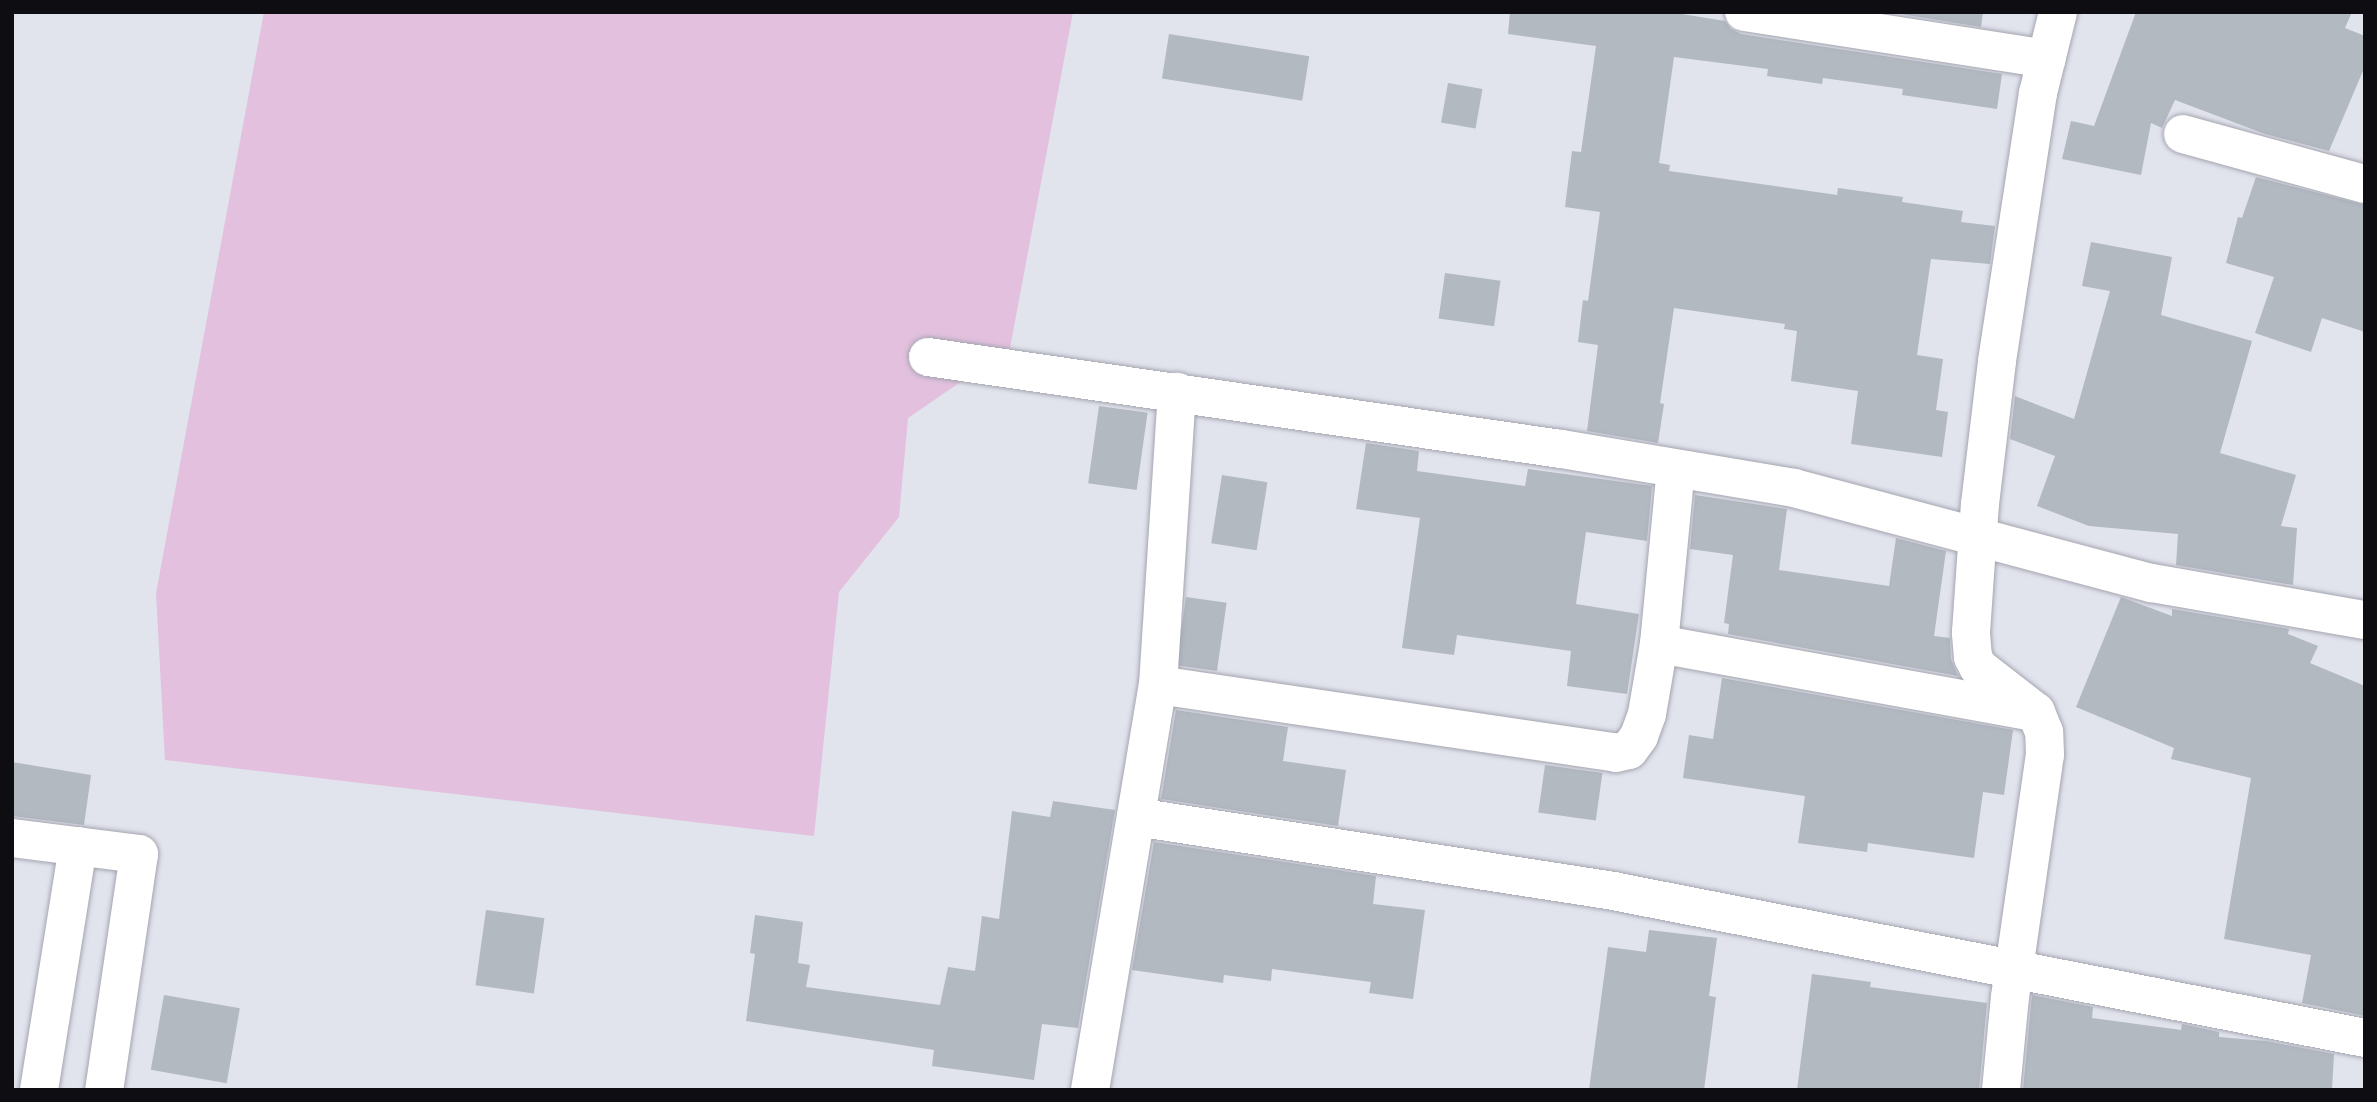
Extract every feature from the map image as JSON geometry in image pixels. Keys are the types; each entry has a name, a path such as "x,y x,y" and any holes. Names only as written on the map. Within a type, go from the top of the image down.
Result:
{"street":[{"path":"1744,12 2046,59"},
{"path":"2001,1090 2010,997 2017,968 2045,755 2044,732 2036,712 1974,663 1971,632 1978,536 1997,361 2046,59 2058,12"},
{"path":"2183,134 2365,184"},
{"path":"928,357 1177,392 1794,488 2152,583 2365,620"},
{"path":"1090,1090 1158,685 1177,392"},
{"path":"1158,685 1616,753 1629,750 1639,736 1647,714 1659,644 1676,469"},
{"path":"1659,644 2036,712"},
{"path":"1136,817 1613,891 2365,1038"},
{"path":"12,838 139,854 104,1090"},
{"path":"39,1090 78,846"}],"shaded area":[{"path":"264,12 1073,12 1010,348 908,418 899,517 839,592 814,836 165,760 156,593"}],"building":[{"path":"1510,12 1670,12 1725,21 1731,29 1741,34 2002,74 1997,109 1902,95 1903,89 1823,78 1822,84 1767,76 1768,69 1674,57 1659,163 1670,165 1669,171 1837,195 1838,188 1903,197 1902,202 1963,211 1961,222 1995,226 1990,264 1931,259 1917,355 1943,359 1936,410 1948,412 1942,457 1851,444 1858,391 1791,381 1797,331 1784,329 1785,324 1674,308 1660,403 1664,404 1658,443 1587,431 1598,345 1578,342 1583,300 1588,301 1600,212 1565,207 1572,151 1581,152 1596,46 1508,34"},
{"path":"1888,12 1983,12 1981,27"},
{"path":"2136,12 2352,12 2345,28 2365,36 2365,66 2329,151 2265,134 2175,100 2162,128 2151,123 2141,175 2062,159 2071,121 2094,126"},
{"path":"1169,34 1309,56 1302,101 1162,78"},
{"path":"1448,83 1482,89 1476,128 1441,122"},
{"path":"2256,177 2365,205 2365,332 2322,318 2311,352 2255,333 2274,277 2226,263 2238,217 2242,218"},
{"path":"2091,242 2172,257 2161,315 2252,341 2220,453 2296,475 2281,526 2297,528 2293,585 2176,565 2178,534 2089,526 2037,506 2055,456 2010,439 2015,396 2074,419 2110,291 2082,286"},
{"path":"1445,273 1500,281 1494,326 1439,319"},
{"path":"1099,406 1148,413 1137,490 1088,483"},
{"path":"1366,443 1419,451 1417,471 1525,486 1528,469 1652,486 1647,541 1586,532 1576,604 1639,614 1627,694 1567,686 1571,651 1457,635 1454,655 1402,648 1420,518 1356,509"},
{"path":"1222,475 1267,482 1257,550 1211,543"},
{"path":"1695,495 1787,509 1779,570 1889,586 1896,538 1946,551 1934,636 1950,638 1951,659 1958,676 1728,634 1729,624 1724,623 1733,555 1690,549"},
{"path":"1186,597 1227,603 1217,671 1176,665"},
{"path":"2121,597 2172,616 2172,609 2289,629 2288,634 2318,646 2310,663 2365,686 2365,1016 2302,1003 2311,955 2224,939 2251,778 2171,759 2174,748 2076,707"},
{"path":"1722,678 2013,730 2004,795 1983,792 1974,858 1868,843 1867,852 1798,843 1805,796 1683,778 1689,735 1713,739"},
{"path":"1176,710 1288,727 1283,761 1346,770 1338,826 1161,799"},
{"path":"12,762 91,775 84,825 12,816"},
{"path":"1545,765 1602,773 1596,821 1538,813"},
{"path":"1053,801 1115,810 1078,1028 1042,1024 1034,1080 932,1066 934,1050 746,1021 755,954 750,953 755,915 803,922 798,963 810,965 806,987 940,1005 948,967 975,971 982,916 999,919 1012,811 1050,817"},
{"path":"1154,842 1376,876 1373,904 1425,910 1413,999 1369,993 1371,982 1272,969 1271,981 1224,975 1223,983 1132,970"},
{"path":"486,910 544,918 534,993 475,985"},
{"path":"1649,930 1717,938 1709,996 1716,997 1704,1090 1589,1090 1608,947 1646,952"},
{"path":"1812,974 1871,982 1870,987 1987,1003 1979,1090 1797,1090"},
{"path":"164,995 240,1008 227,1083 151,1070"},
{"path":"2032,995 2093,1007 2092,1018 2181,1030 2182,1024 2219,1032 2219,1037 2266,1041 2334,1054 2332,1090 2023,1090"}]}
